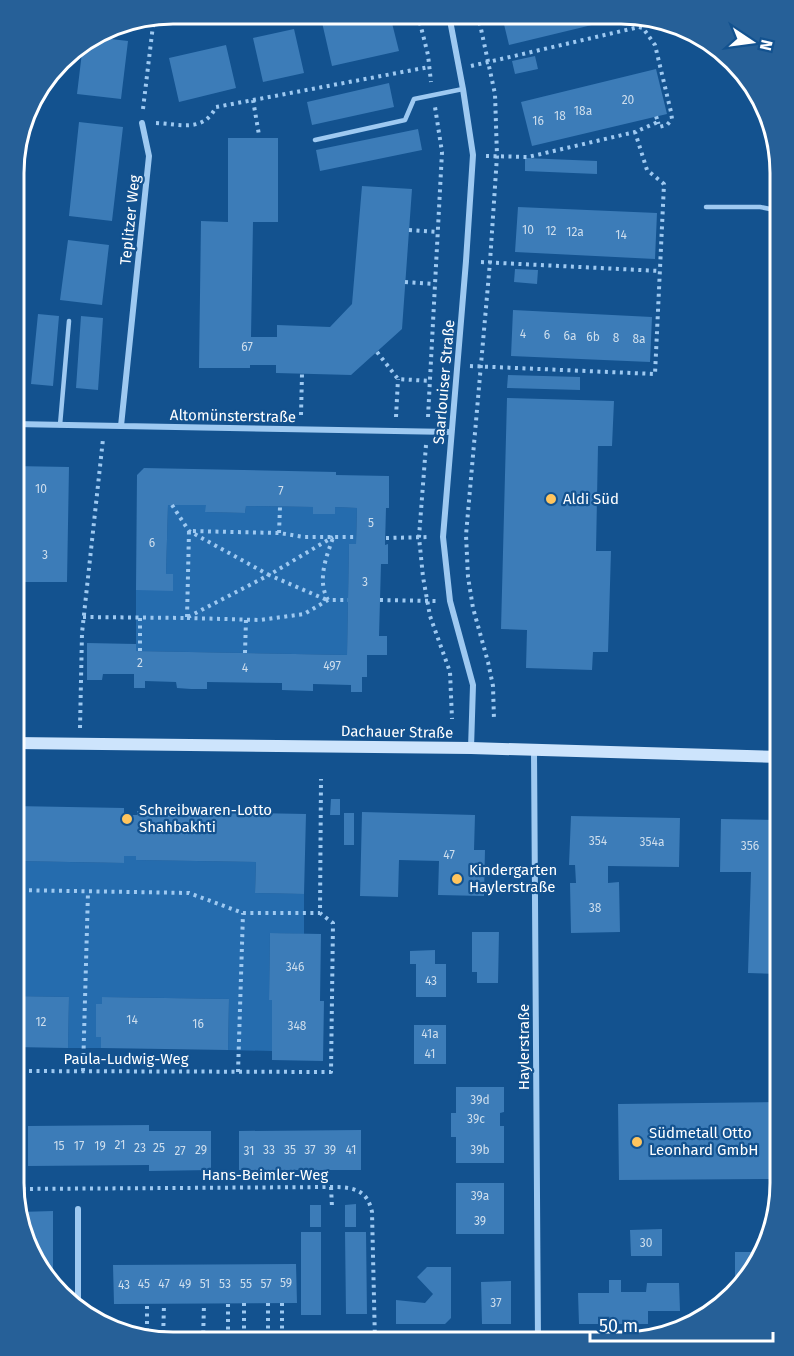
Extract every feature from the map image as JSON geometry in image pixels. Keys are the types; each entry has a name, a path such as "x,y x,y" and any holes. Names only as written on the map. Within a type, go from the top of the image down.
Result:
{"main road":[{"name":"Dachauer Straße","path":"24,743 471,748 770,757"}],"street":[{"name":"Saarlouiser Straße","path":"451,24 472,155 466,261 443,537 450,601 473,685 471,748"},
{"name":"Teplitzer Weg","path":"121,426 149,156 142,123"},
{"name":"Altomünsterstraße","path":"24,424 451,432"},
{"name":"Haylerstraße","path":"534,751 538,1332"},
{"path":"78,1209 78,1297"}],"lane":[{"path":"315,140 405,120 414,99 463,89"},
{"path":"706,207 770,209"},
{"path":"60,425 69,321"}],"path":[{"path":"420,24 442,152 419,537 430,616 450,672 452,719"},
{"path":"480,24 495,94 496,156 490,262 466,535 468,577 473,608 493,686 494,720"},
{"path":"153,25 142,123 195,125 210,118 216,107 429,68"},
{"path":"459,68 639,27 643,28 655,45 672,119 667,125 659,126 656,116"},
{"path":"253,100 259,135"},
{"path":"472,155 528,157 635,132 658,122"},
{"path":"457,366 655,374 664,184 647,170 635,132"},
{"path":"409,230 438,232"},
{"path":"466,261 660,271"},
{"path":"405,282 435,284"},
{"path":"377,352 398,379 396,430"},
{"path":"301,429 302,374"},
{"path":"398,379 430,381"},
{"path":"79,743 83,617 105,426"},
{"path":"172,505 189,531 269,575 328,600 348,600"},
{"path":"279,533 280,507"},
{"path":"189,531 279,533 304,537 356,537"},
{"path":"187,618 189,531"},
{"path":"187,618 269,575 334,537"},
{"path":"328,600 324,592 324,566 334,537"},
{"path":"386,537 443,537"},
{"path":"83,617 260,620 304,614 328,600"},
{"path":"380,600 450,601"},
{"path":"140,618 140,651"},
{"path":"245,653 246,619"},
{"path":"24,890 189,893 243,913 320,913 321,779"},
{"path":"83,1071 88,892"},
{"path":"238,1072 243,913"},
{"name":"Paula-Ludwig-Weg","path":"24,1071 331,1072 333,923 320,913"},
{"path":"332,1186 332,1207"},
{"name":"Hans-Beimler-Weg","path":"24,1189 332,1186 359,1190 369,1200 372,1212 375,1332"},
{"path":"244,1303 244,1332"},
{"path":"268,1303 268,1332"},
{"path":"282,1303 282,1332"},
{"path":"147,1304 147,1330"},
{"path":"163,1331 164,1304"},
{"path":"203,1332 204,1304"},
{"path":"228,1304 228,1332"}],"shaded area":[{"path":"168,505 206,505 206,512 245,513 246,506 313,507 314,514 335,514 335,507 357,508 356,544 349,545 347,655 136,651 136,590 173,590 173,574 166,574"},
{"path":"124,856 136,856 137,860 256,862 255,893 304,894 304,934 270,933 269,999 272,1000 272,1051 228,1050 229,999 102,997 102,1004 96,1004 96,1036 101,1037 101,1048 68,1048 69,997 24,996 24,861 123,863"}],"building":[{"path":"322,24 392,24 399,51 332,66"},
{"path":"504,24 596,24 509,45"},
{"path":"294,29 304,73 263,82 253,38"},
{"path":"109,39 128,41 121,99 77,94 82,55"},
{"path":"226,45 236,88 179,102 169,58"},
{"path":"535,56 538,69 515,74 512,61"},
{"path":"656,69 667,114 532,146 521,102"},
{"path":"389,83 394,107 312,125 307,102"},
{"path":"79,122 123,127 112,221 69,216"},
{"path":"418,129 422,150 320,171 316,150"},
{"path":"228,138 278,138 278,222 253,222 251,337 277,337 277,325 330,327 352,304 362,186 412,189 402,329 351,375 276,373 276,365 250,365 250,368 199,368 201,221 228,222"},
{"path":"525,158 597,161 597,174 525,171"},
{"path":"518,207 657,213 655,259 515,252"},
{"path":"68,240 109,245 102,305 60,300"},
{"path":"515,269 538,270 537,284 514,282"},
{"path":"513,310 652,317 650,362 511,356"},
{"path":"38,314 59,316 53,386 31,384"},
{"path":"81,316 103,318 98,390 76,388"},
{"path":"508,375 580,377 580,390 507,388"},
{"name":"Aldi Süd","path":"507,398 614,401 612,446 598,446 596,551 611,551 608,652 593,652 592,670 526,668 527,630 501,629"},
{"path":"24,466 69,467 67,582 24,582"},
{"path":"144,468 336,472 336,475 389,476 389,508 386,508 385,545 388,544 388,564 381,564 379,636 387,636 387,655 367,655 367,677 362,677 362,692 351,692 351,685 313,684 313,691 282,690 282,683 207,682 207,689 191,689 177,688 176,682 145,681 145,688 134,688 134,674 103,674 102,680 87,680 87,643 136,644 136,651 347,655 349,544 356,544 357,508 335,507 335,514 313,514 313,507 246,506 245,513 205,512 206,505 168,505 166,574 173,574 173,591 136,590 137,475"},
{"path":"331,799 340,799 340,815 330,815"},
{"path":"24,806 124,808 124,815 137,815 137,811 306,814 304,894 255,893 256,862 136,860 136,856 124,856 124,863 24,861"},
{"path":"362,812 475,815 474,850 485,850 484,896 438,895 439,861 399,860 398,897 360,896"},
{"path":"344,813 354,813 354,845 344,845"},
{"path":"571,816 680,818 679,867 608,866 608,883 619,882 620,932 571,933 570,883 576,883 575,865 569,865"},
{"path":"721,819 770,820 770,974 748,973 751,872 720,872"},
{"path":"472,932 499,932 498,983 477,983 477,972 472,972"},
{"path":"270,933 321,934 320,1001 324,1001 323,1061 272,1060 272,1000 269,1000"},
{"path":"435,950 435,964 446,964 446,997 416,997 416,964 410,964 410,951"},
{"path":"24,996 69,997 68,1048 24,1047"},
{"path":"102,997 229,999 228,1050 101,1048 101,1037 96,1037 96,1004 102,1004"},
{"path":"414,1025 446,1025 446,1064 414,1064"},
{"path":"456,1087 504,1087 504,1112 500,1113 500,1126 504,1126 504,1163 456,1163 456,1137 451,1137 451,1113 456,1113"},
{"path":"770,1102 770,1179 619,1180 618,1104"},
{"path":"149,1125 149,1131 211,1131 211,1170 149,1171 149,1165 28,1166 28,1126"},
{"path":"361,1130 361,1170 239,1170 239,1131"},
{"path":"456,1183 504,1183 504,1234 456,1234"},
{"path":"356,1204 356,1227 345,1227 345,1205"},
{"path":"310,1205 321,1205 321,1227 310,1227"},
{"path":"53,1211 53,1271 35,1240 27,1212"},
{"path":"662,1229 662,1256 631,1256 630,1230"},
{"path":"301,1232 321,1232 321,1315 301,1315"},
{"path":"345,1232 366,1232 367,1314 346,1314"},
{"path":"735,1252 753,1252 739,1274 735,1278"},
{"path":"296,1264 297,1303 114,1304 113,1265"},
{"path":"427,1267 451,1267 451,1318 445,1324 396,1324 396,1300 425,1303 433,1294 417,1277"},
{"path":"609,1280 621,1280 621,1292 646,1292 647,1283 679,1283 680,1311 648,1311 648,1324 579,1324 578,1293 609,1293"},
{"path":"511,1281 511,1324 482,1324 481,1282"}],"place":[{"name":"Aldi Süd","path":"551,499"},
{"name":"Schreibwaren-Lotto Shahbakhti","path":"127,819"},
{"name":"Kindergarten Haylerstraße","path":"457,879"},
{"name":"Südmetall Otto Leonhard GmbH","path":"637,1142"}]}
